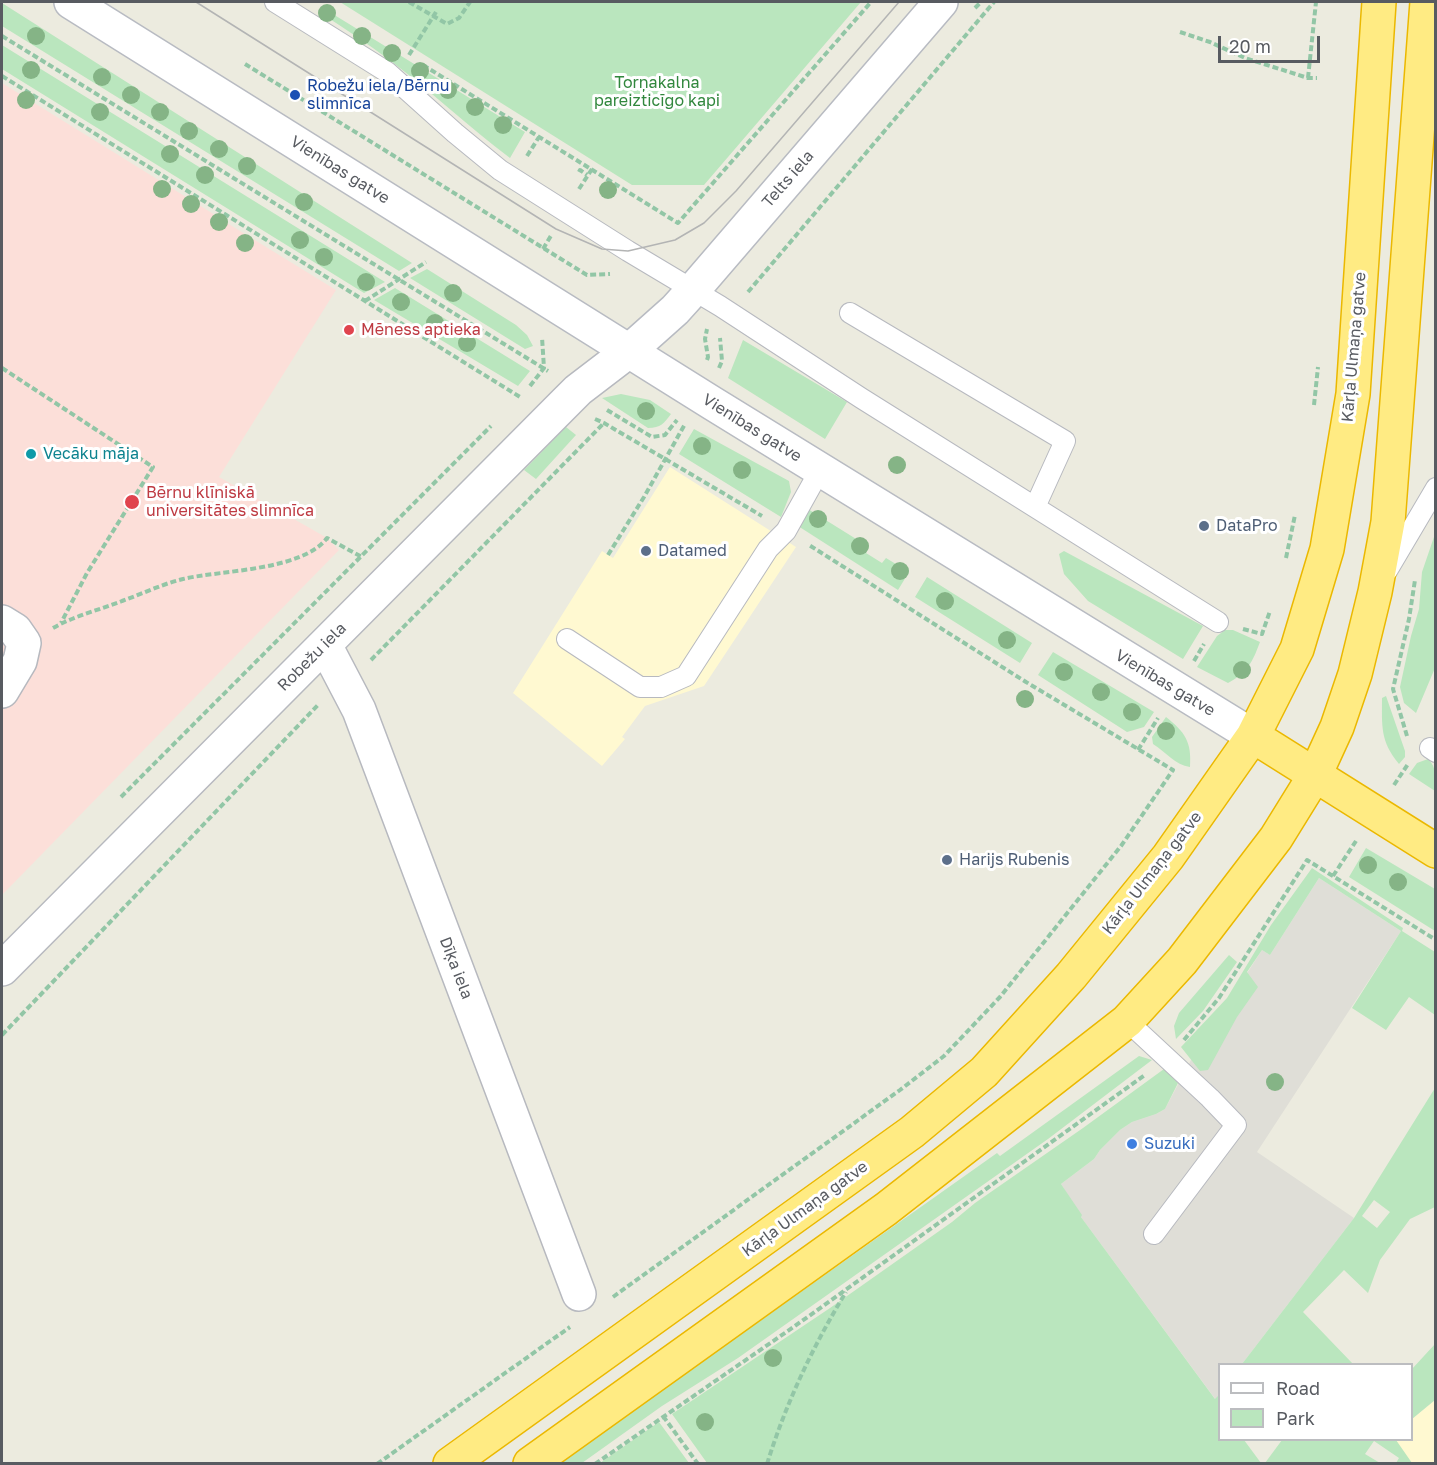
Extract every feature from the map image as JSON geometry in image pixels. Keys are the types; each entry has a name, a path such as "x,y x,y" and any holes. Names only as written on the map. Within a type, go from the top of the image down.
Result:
{"highway":[{"name":"Kārļa Ulmaņa gatve","path":"450,1464 912,1132 984,1072 1071,976 1168,857 1253,736 1297,649 1327,549 1353,394 1379,2"},
{"path":"530,1464 886,1209 1127,1021 1182,961 1250,874 1276,838 1315,775 1336,727 1355,674 1375,592 1388,522 1427,2"},
{"name":"Vienības gatve","path":"1253,736 1436,850"}],"street":[{"name":"Vienības gatve","path":"71,2 820,470 1253,736"},
{"name":"Telts iela","path":"629,351 675,310 941,2"},
{"name":"Robežu iela","path":"2,969 579,390 629,351"},
{"path":"2,691 20,661 13,632"},
{"name":"Dīķa iela","path":"324,645 359,710 587,1306"}],"lane":[{"path":"275,2 387,72 500,170 693,289 861,398 1218,622"},
{"path":"850,313 1065,441 1035,507"},
{"path":"567,639 640,687 661,687 686,675 768,549 786,531 820,470"},
{"path":"1375,592 1436,488"},
{"path":"1127,1021 1236,1125 1154,1234"}],"path":[{"path":"410,2 447,24 459,18 470,2"},
{"path":"419,62 678,223 871,2"},
{"path":"743,298 994,2"},
{"path":"1308,78 1316,2"},
{"path":"399,50 409,56 436,12"},
{"path":"1180,32 1210,42 1245,58 1308,78 1317,78"},
{"path":"2,36 552,373"},
{"path":"245,64 587,276"},
{"path":"2,76 520,397"},
{"path":"579,172 580,170 587,175"},
{"path":"365,301 426,261"},
{"path":"704,365 708,357 705,339 711,319"},
{"path":"717,372 722,361 721,332"},
{"path":"512,405 544,368 541,338"},
{"path":"1313,415 1319,357"},
{"path":"2,368 153,467 87,573 60,624"},
{"path":"602,406 652,437 665,435 678,418"},
{"path":"377,1464 587,1306 900,1090 944,1056 1000,997 1114,855 1173,770 665,458 604,423 587,417"},
{"path":"121,797 495,422"},
{"path":"2,1035 329,694 346,685 604,423"},
{"path":"608,555 686,423"},
{"path":"1286,561 1298,506"},
{"path":"13,632 60,624 180,580 204,574 254,569 287,560 319,548 327,538 394,574"},
{"path":"1410,746 1393,689 1410,619 1416,570"},
{"path":"1262,634 1273,604"},
{"path":"1138,750 1159,716"},
{"path":"1404,771 1426,752"},
{"path":"1307,860 1436,940"},
{"path":"767,1464 778,1429 819,1337 848,1289"},
{"path":"663,1416 698,1464"}],"shaded area":[{"name":"Bērnu klīniskā universitātes slimnīca","path":"2,83 215,215 210,223 223,230 227,223 336,290 219,477 327,538 339,550 2,895"},
{"path":"670,467 796,547 704,686 645,706 622,737 625,739 602,766 513,693 602,551 613,558"},
{"path":"1319,878 1401,931 1257,1152 1354,1218 1243,1363 1218,1363 1218,1397 1216,1400 1081,1217 1061,1184 1094,1159 1120,1130 1132,1122 1165,1109 1191,1060 1262,950 1270,955"},
{"path":"1435,1400 1435,1463 1403,1463 1391,1441 1413,1441 1413,1418"}],"green space":[{"name":"Torņakalna pareizticīgo kapi","path":"340,2 861,2 704,185 632,185"},
{"path":"2,3 412,263 399,271 2,26"},
{"path":"323,8 525,132 510,158 392,62 319,12"},
{"path":"2,45 385,282 364,293 2,69"},
{"path":"427,269 516,325 527,335 533,346 525,349 410,278"},
{"path":"395,288 530,371 518,386 374,300"},
{"path":"743,340 847,402 825,439 728,378"},
{"path":"621,394 650,400 671,414 662,424 648,428 602,398"},
{"path":"566,427 576,435 536,479 524,470"},
{"path":"694,429 789,481 791,492 781,517 679,454"},
{"path":"808,509 869,547 866,553 882,563 886,558 909,572 898,590 798,526"},
{"path":"1435,534 1435,668 1416,713 1404,703 1400,687 1419,609 1422,572"},
{"path":"1064,551 1203,626 1183,659 1088,601 1064,574 1059,554"},
{"path":"927,577 1032,643 1020,663 915,597"},
{"path":"1225,630 1233,630 1260,642 1248,666 1228,683 1197,667 1217,636"},
{"path":"1053,652 1154,712 1144,727 1127,732 1038,675"},
{"path":"1386,696 1405,751 1405,757 1399,764 1388,748 1383,733 1382,698"},
{"path":"1166,717 1186,738 1190,751 1190,767 1175,761 1153,744 1152,737"},
{"path":"1428,759 1436,778 1435,791 1409,774 1417,763"},
{"path":"1366,848 1435,889 1435,931 1349,877"},
{"path":"1312,868 1435,952 1435,1015 1409,997 1386,1030 1352,1008 1401,931 1319,878 1270,955 1262,950 1247,972 1258,987 1237,1017 1208,1070 1200,1071 1181,1047 1227,998 1271,925"},
{"path":"1229,955 1237,962 1203,1011 1176,1039 1174,1026 1179,1013"},
{"path":"1139,1056 1152,1060 1048,1139 738,1358 662,1406 582,1463 558,1464 997,1153 1000,1156"},
{"path":"1164,1069 1178,1083 1165,1109 1132,1122 1120,1130 1094,1159 1061,1184 1082,1215 1081,1217 1215,1399 1218,1396 1218,1441 1245,1441 1261,1463 707,1463 672,1414 830,1308"},
{"path":"1435,1088 1435,1207 1410,1219 1380,1260 1368,1293 1344,1270 1303,1312 1352,1363 1243,1363 1354,1218","holes":["1374,1200 1390,1212 1377,1228 1362,1216"]},
{"path":"1435,1344 1435,1400 1413,1418 1413,1368"},
{"path":"659,1422 689,1463 600,1463"},
{"path":"1281,1441 1374,1441 1365,1454 1380,1463 1265,1463"},
{"path":"1374,1441 1397,1441 1412,1463 1396,1463 1399,1458"}],"tram line":[{"path":"196,2 556,229 602,249 628,251 675,240 704,223 736,191 899,2"}],"place":[{"name":"Robežu iela/Bērnu slimnīca","path":"295,95"},
{"name":"Mēness aptieka","path":"349,330"},
{"name":"Vecāku māja","path":"31,454"},
{"name":"Bērnu klīniskā universitātes slimnīca","path":"132,502"},
{"name":"DataPro","path":"1204,526"},
{"name":"Datamed","path":"646,551"},
{"name":"Harijs Rubenis","path":"947,860"},
{"name":"Suzuki","path":"1132,1144"}]}
